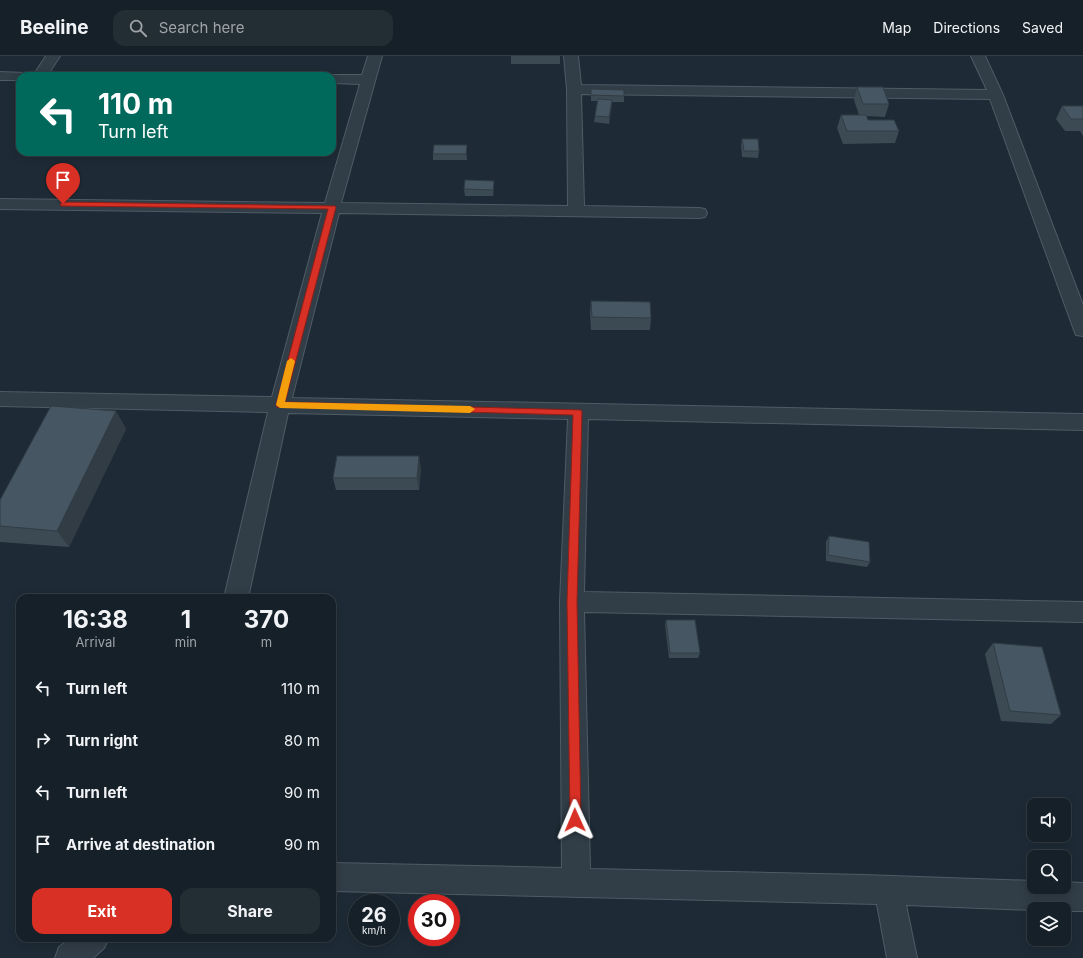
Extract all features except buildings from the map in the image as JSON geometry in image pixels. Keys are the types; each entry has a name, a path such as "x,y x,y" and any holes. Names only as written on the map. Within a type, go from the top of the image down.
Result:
{"street":[{"path":"43,72 53,56"},
{"path":"237,594 280,405 332,207 375,56"},
{"path":"571,56 574,89 576,211"},
{"path":"978,56 996,95 1083,330"},
{"path":"0,76 16,76"},
{"path":"336,79 368,80"},
{"path":"574,89 783,94 996,95"},
{"path":"0,204 332,207 699,213"},
{"path":"0,399 1083,422"},
{"path":"576,883 572,602 578,412"},
{"path":"572,602 1083,612"},
{"path":"336,877 889,890 1083,897"},
{"path":"889,890 902,958"},
{"path":"70,958 89,942"}],"slow traffic":[{"path":"291,361 280,405 470,409"}],"route":[{"path":"63,204 332,207 280,405 578,412 572,602 575,820"}]}
